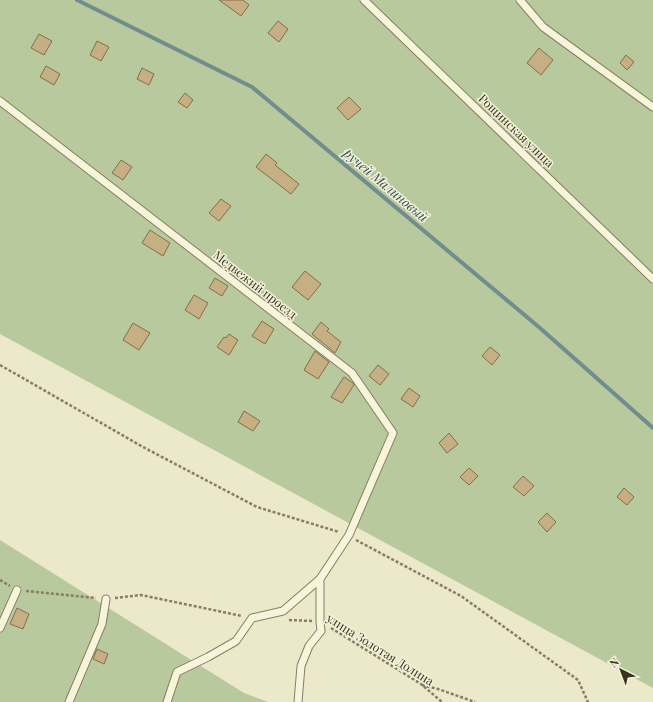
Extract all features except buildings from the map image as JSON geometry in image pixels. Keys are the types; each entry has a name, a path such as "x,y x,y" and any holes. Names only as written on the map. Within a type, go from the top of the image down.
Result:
{"lane":[{"name":"Рощинская улица","path":"364,0 653,279"},
{"path":"520,0 543,27 653,107"},
{"name":"Медвежий проезд","path":"0,101 352,373 393,433 349,535"},
{"path":"167,702 177,672 236,641 252,618 282,611 320,579 349,535"},
{"path":"298,702 301,666 309,646 321,631 320,579"},
{"path":"0,628 17,590"},
{"path":"69,702 102,624 106,600"}],"path":[{"path":"0,365 143,447 258,507 349,535 461,596 578,680 588,702"},
{"path":"0,580 17,590 106,600 141,595 252,618"},
{"name":"улица Золотая Долина","path":"282,620 320,622 421,684 442,702"},
{"path":"421,684 475,702"}],"green space":[{"path":"0,0 653,0 653,688 0,334"},
{"path":"0,540 244,693 268,702 0,702"}],"waterway":[{"name":"ручей Малиновый","path":"77,0 252,87 540,328 653,428"}]}
